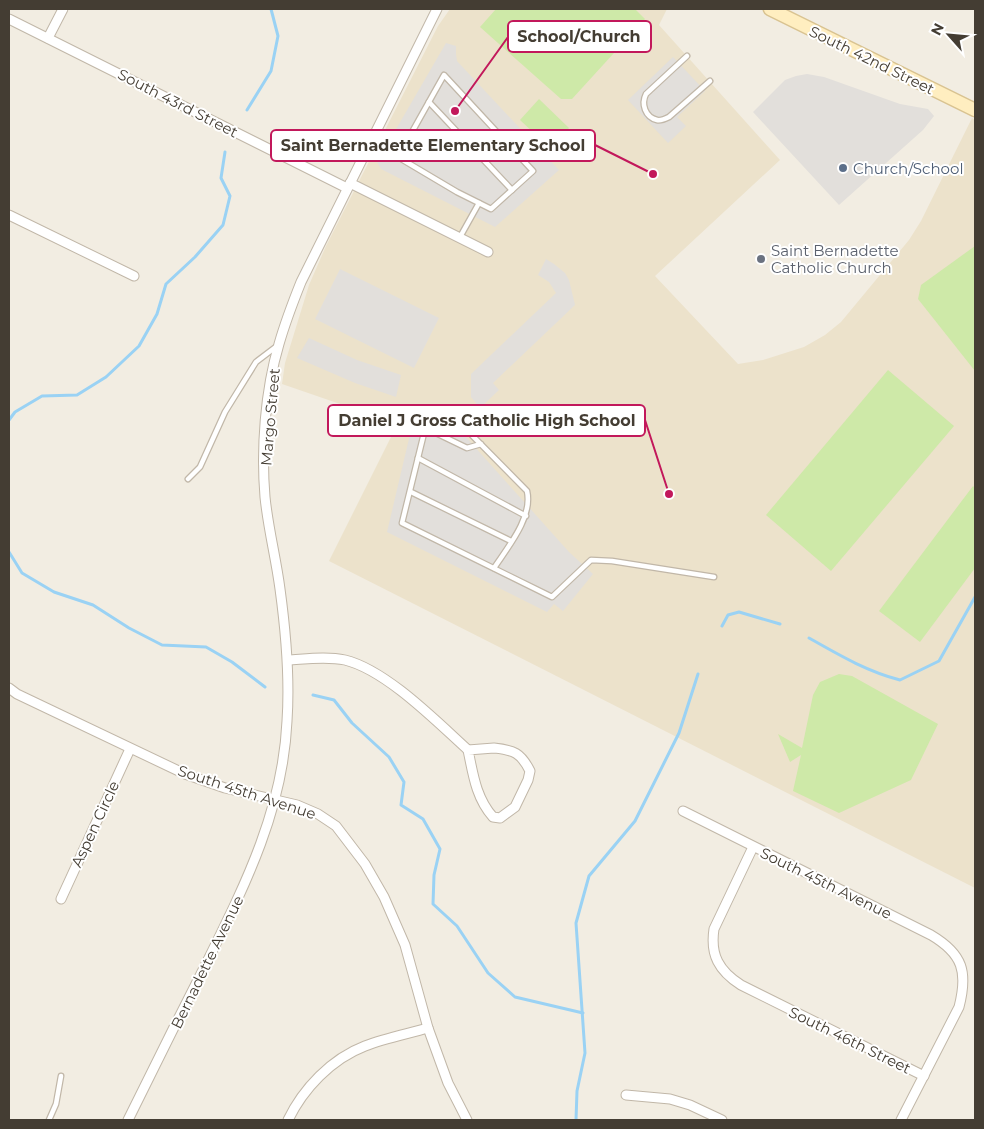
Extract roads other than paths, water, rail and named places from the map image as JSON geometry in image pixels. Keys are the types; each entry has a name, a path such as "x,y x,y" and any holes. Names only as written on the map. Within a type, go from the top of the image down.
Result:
{"street":[{"path":"48,38 63,9"},
{"name":"Margo Street","path":"276,799 287,722 288,660 280,588 265,498 264,448 269,390 278,345 288,313 301,282 437,9"},
{"name":"South 42nd Street","path":"770,9 975,110"},
{"name":"South 43rd Street","path":"9,19 488,252"},
{"path":"9,215 134,276"},
{"path":"288,660 329,658 344,660 362,666 395,687 468,750 480,800 493,817 500,818 514,807 528,780 530,770 524,760 512,750 494,748 468,750"},
{"name":"South 45th Avenue","path":"9,688 17,694 130,749 193,777 225,788 297,805 318,814 336,826 365,864 384,898 405,945 428,1028 448,1083 467,1120"},
{"name":"Aspen Circle","path":"60,899 130,749"},
{"name":"Bernadette Avenue","path":"128,1120 234,909 257,857 276,799"},
{"name":"South 45th Avenue","path":"683,811 931,935 944,942 952,950 961,964 964,977 963,992 924,1076"},
{"name":"South 46th Street","path":"753,847 714,929 712,942 714,954 725,973 732,980 924,1076"},
{"path":"288,1120 308,1088 336,1062 364,1046 428,1028"},
{"path":"900,1120 924,1076"},
{"path":"626,1095 670,1099 690,1105 722,1120"}],"lane":[{"path":"687,56 646,94 643,100 645,110 655,120 669,117 710,81"},
{"path":"444,74 533,171 512,190 492,209 457,192 398,157 444,74"},
{"path":"429,102 512,190"},
{"path":"460,237 479,203"},
{"path":"188,479 200,467 225,412 256,362 278,345"},
{"path":"408,410 427,421"},
{"path":"494,568 526,516 529,500 527,491 451,414 445,412 437,413 427,421 402,523 552,598 591,560 612,561 714,577"},
{"path":"438,434 467,448 480,444"},
{"path":"418,458 526,516"},
{"path":"411,492 511,541"},
{"path":"49,1120 56,1104 60,1076"}],"waterway":[{"path":"247,110 271,71 278,36 271,9"},
{"path":"9,420 15,412 42,396 77,395 106,377 139,346 157,314 166,284 195,257 223,225 230,196 221,178 225,152"},
{"path":"9,552 22,573 54,592 93,605 129,628 162,645 206,647 232,662 265,687"},
{"path":"809,638 864,667 900,680 939,661 975,597"},
{"path":"722,626 728,615 739,612 780,624"},
{"path":"576,1120 577,1091 585,1053 576,923 589,876 635,821 679,733 698,674"},
{"path":"313,695 334,700 352,723 389,757 404,782 401,805 423,819 440,849 434,875 433,904 457,926 488,973 515,997 583,1013"}],"place":[{"name":"School/Church","path":"455,111"},
{"name":"Church/School","path":"843,168"},
{"name":"Saint Bernadette Elementary School","path":"653,174"},
{"name":"Saint Bernadette Catholic Church","path":"761,259"},
{"name":"Daniel J Gross Catholic High School","path":"669,494"}]}
